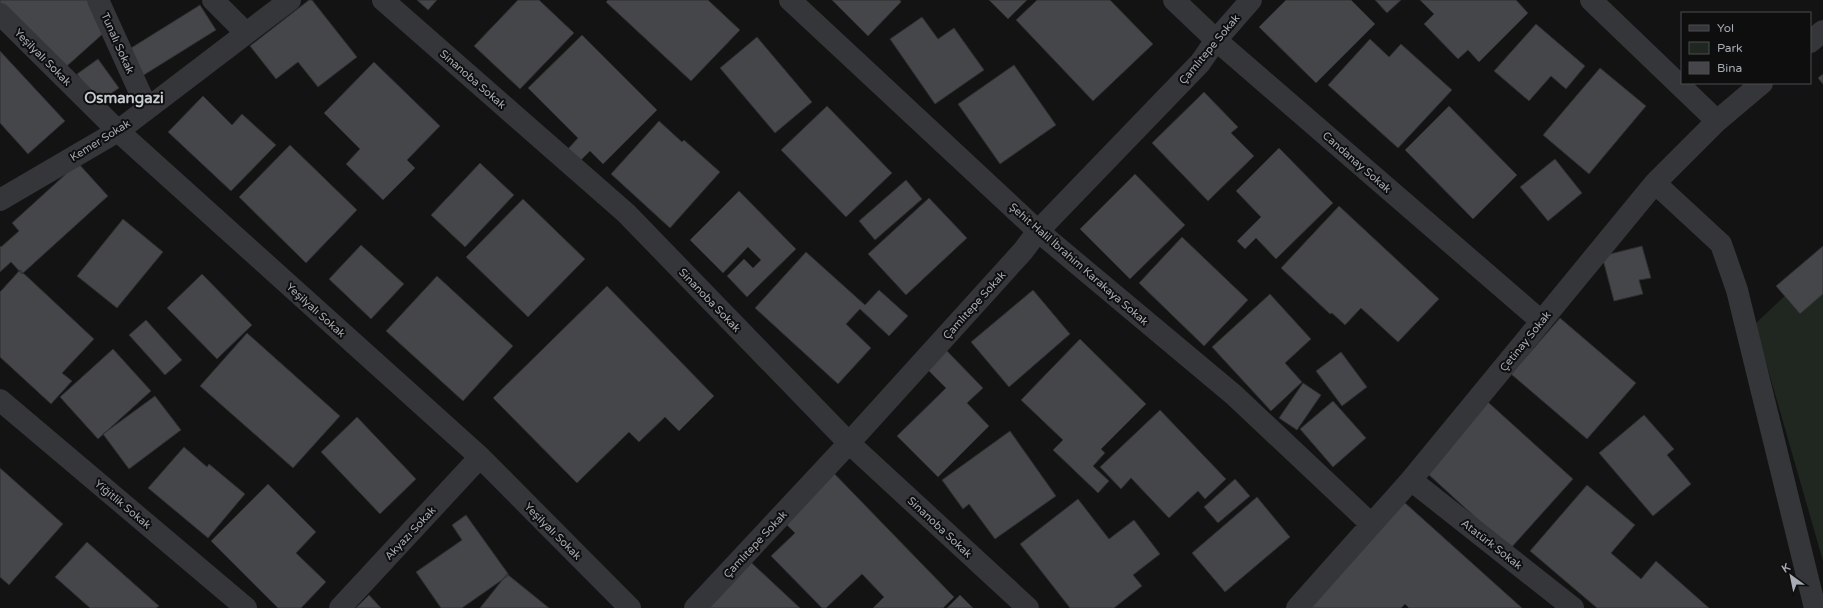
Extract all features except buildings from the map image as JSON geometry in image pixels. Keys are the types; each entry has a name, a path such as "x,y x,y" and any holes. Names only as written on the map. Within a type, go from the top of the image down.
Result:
{"street":[{"name":"Tunalı Sokak","path":"98,0 147,108"},
{"path":"213,0 246,33"},
{"name":"Kemer Sokak","path":"0,200 118,131 290,0"},
{"name":"Sinanoba Sokak","path":"383,0 626,213 849,443 1028,608"},
{"name":"Şehit Halil İbrahim Karakaya Sokak","path":"790,0 1038,231 1234,395 1371,524"},
{"name":"Candanay Sokak","path":"1174,0 1216,40 1541,321"},
{"name":"Çamlıtepe Sokak","path":"695,608 849,443 1018,257 1038,231 1200,62 1216,40 1251,0"},
{"path":"1591,0 1717,121"},
{"name":"Yeşilyalı Sokak","path":"0,14 118,131 480,457 630,608"},
{"path":"1811,41 1823,31"},
{"name":"Çetinay Sokak","path":"1297,608 1411,480 1655,183 1717,121 1761,84"},
{"path":"1655,183 1721,244 1737,290 1815,608"},
{"name":"Yiğitlik Sokak","path":"0,400 246,608"},
{"name":"Akyazı Sokak","path":"340,608 480,457"},
{"name":"Atatürk Sokak","path":"1411,480 1573,608"}],"green space":[{"path":"1823,260 1823,561 1755,324"}],"district":[{"name":"Osmangazi","path":"124,98"}]}
